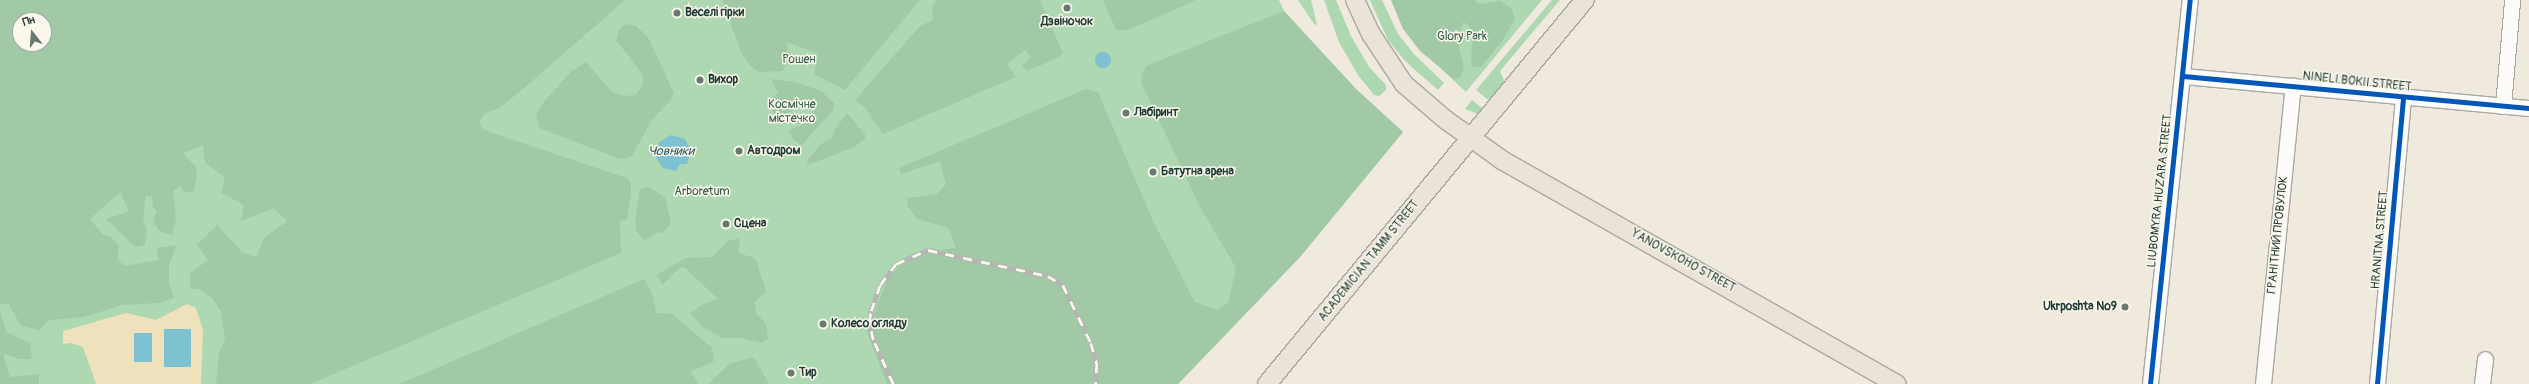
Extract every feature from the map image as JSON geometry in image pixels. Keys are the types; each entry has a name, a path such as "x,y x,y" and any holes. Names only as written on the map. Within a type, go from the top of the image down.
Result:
{"main road":[{"name":"YANOVSKOHO STREET","path":"1355,0 1371,34 1404,84 1502,160 1898,384"},
{"name":"ACADEMICIAN TAMM STREET","path":"1266,384 1470,136 1495,110 1585,0"}],"street":[{"name":"LIUBOMYRA HUZARA STREET","path":"2150,384 2190,0"},
{"path":"2503,106 2512,0"},
{"name":"NINELI BOKII STREET","path":"2183,76 2529,108"},
{"name":"ГРАНІТНИЙ ПРОВУЛОК","path":"2263,384 2293,86"},
{"name":"HRANITNA STREET","path":"2377,384 2403,97"},
{"path":"2482,384 2485,359"}],"green space":[{"name":"Arboretum","path":"0,0 1279,0 1284,11 1356,89 1403,132 1300,257 1178,384 0,384"},
{"path":"0,0 625,0 522,90 499,108 484,114 479,122 484,130 627,178 631,184 631,194 627,219 620,221 621,253 310,384 216,384 219,354 225,338 221,312 213,299 199,289 190,289 190,273 208,260 197,245 217,225 243,253 256,257 264,238 287,221 274,208 241,221 244,205 221,193 225,178 205,162 203,145 183,153 196,167 197,176 194,191 184,193 181,186 173,191 176,219 172,236 158,230 153,219 157,212 153,207 152,197 146,195 143,219 147,231 145,245 135,247 106,219 129,211 120,192 90,219 103,235 111,237 119,246 117,258 124,266 158,260 157,248 177,245 169,265 169,283 174,298 160,303 122,305 84,317 49,320 40,330 21,326 8,303 0,305"},
{"path":"722,0 920,0 845,90 814,74 818,54 787,42 788,57 783,71 759,72 750,66 741,52"},
{"path":"937,0 1040,0 1063,53 1058,58 1027,71 1021,66 1031,58 1025,50 1007,64 1016,77 883,134 866,109 855,100 920,26 933,20 932,6"},
{"path":"1103,0 1196,0 1128,30 1116,30"},
{"path":"1298,0 1311,0 1317,25 1314,24"},
{"path":"1324,0 1336,0 1351,36 1369,67 1386,85 1386,90 1379,96 1374,95 1358,75 1339,42"},
{"path":"1370,0 1382,0 1398,34 1414,54 1444,83 1438,90 1406,62 1388,40"},
{"name":"Glory Park","path":"1391,0 1542,0 1466,92 1421,50"},
{"name":"Glory Park","path":"1391,0 1475,0 1479,4 1500,1 1512,9 1515,19 1501,43 1481,67 1473,67 1471,59 1473,36 1469,25 1463,22 1458,42 1464,69 1460,77 1454,79 1420,51 1403,29"},
{"path":"1552,0 1560,0 1500,71 1505,83 1492,100 1487,99 1476,90"},
{"path":"1284,11 1356,89 1403,132 1300,257 1178,384 887,384 867,332 888,278 913,253 956,248 948,228 918,219 907,206 908,198 937,194 946,184 940,161 901,174 899,168 1086,89 1098,92 1154,223 1195,302 1217,310 1228,303 1236,268 1199,205 1141,82 1142,74 1146,66"},
{"path":"626,24 636,26 648,37 674,93 671,100 652,120 632,156 626,159 617,158 539,128 536,114 545,100 572,71 586,62 611,91 624,96 635,95 643,85 643,75 616,40 619,30"},
{"path":"771,79 796,82 821,91 834,103 834,109 802,145 794,140 789,131 803,124 813,113 812,107 797,100 789,102 793,111 777,118 772,110 777,105 773,97 778,93"},
{"path":"1472,100 1483,109 1478,114 1465,109"},
{"path":"847,113 865,134 865,139 854,147 808,165 807,161 821,144 832,138 834,131"},
{"path":"648,187 665,197 671,223 664,232 656,233 645,240 636,231 635,221 640,189"},
{"path":"740,238 738,253 755,258 766,291 755,302 756,313 766,324 768,338 762,343 741,338 722,338 702,326 690,313 703,304 718,299 685,268 679,268 663,285 656,275 686,258 712,257 728,241"},
{"path":"644,279 653,295 656,313 672,314 712,348 714,361 690,372 699,384 399,384"},
{"path":"0,311 6,332 30,343 32,359 20,359 3,354 10,377 39,374 39,384 0,384"},
{"path":"754,357 769,384 708,384 729,364"}],"sand":[{"path":"187,304 196,308 203,330 201,384 96,384 83,347 71,343 63,344 63,331 126,313 156,320"}],"water":[{"path":"1103,52 1110,57 1111,60 1106,67 1103,68 1096,63 1095,60 1100,53"},
{"name":"Човники","path":"671,135 685,139 691,151 687,164 680,164 676,171 663,168 655,156 659,142"},
{"path":"164,329 191,329 191,367 164,367"},
{"path":"134,333 152,333 152,362 134,362"}],"railway":[{"path":"893,384 873,340 869,322 871,311 880,285 896,264 928,250 1048,276 1063,285 1091,343 1097,364 1096,384"}],"cycle path":[{"path":"2150,384 2190,0"},
{"path":"2183,76 2529,108"},
{"path":"2377,384 2403,97"}],"place":[{"name":"Дзвіночок","path":"1067,8"},
{"name":"Веселі гірки","path":"677,13"},
{"name":"Вихор","path":"700,80"},
{"name":"Лабіринт","path":"1126,113"},
{"name":"Автодром","path":"739,151"},
{"name":"Батутна арена","path":"1153,172"},
{"name":"Сцена","path":"726,224"},
{"name":"Ukrposhta №9","path":"2125,307"},
{"name":"Колесо огляду","path":"823,324"},
{"name":"Тир","path":"791,373"}],"park label":[{"name":"Рошен","path":"799,60"},
{"name":"Космічне містечко","path":"792,112"}]}
